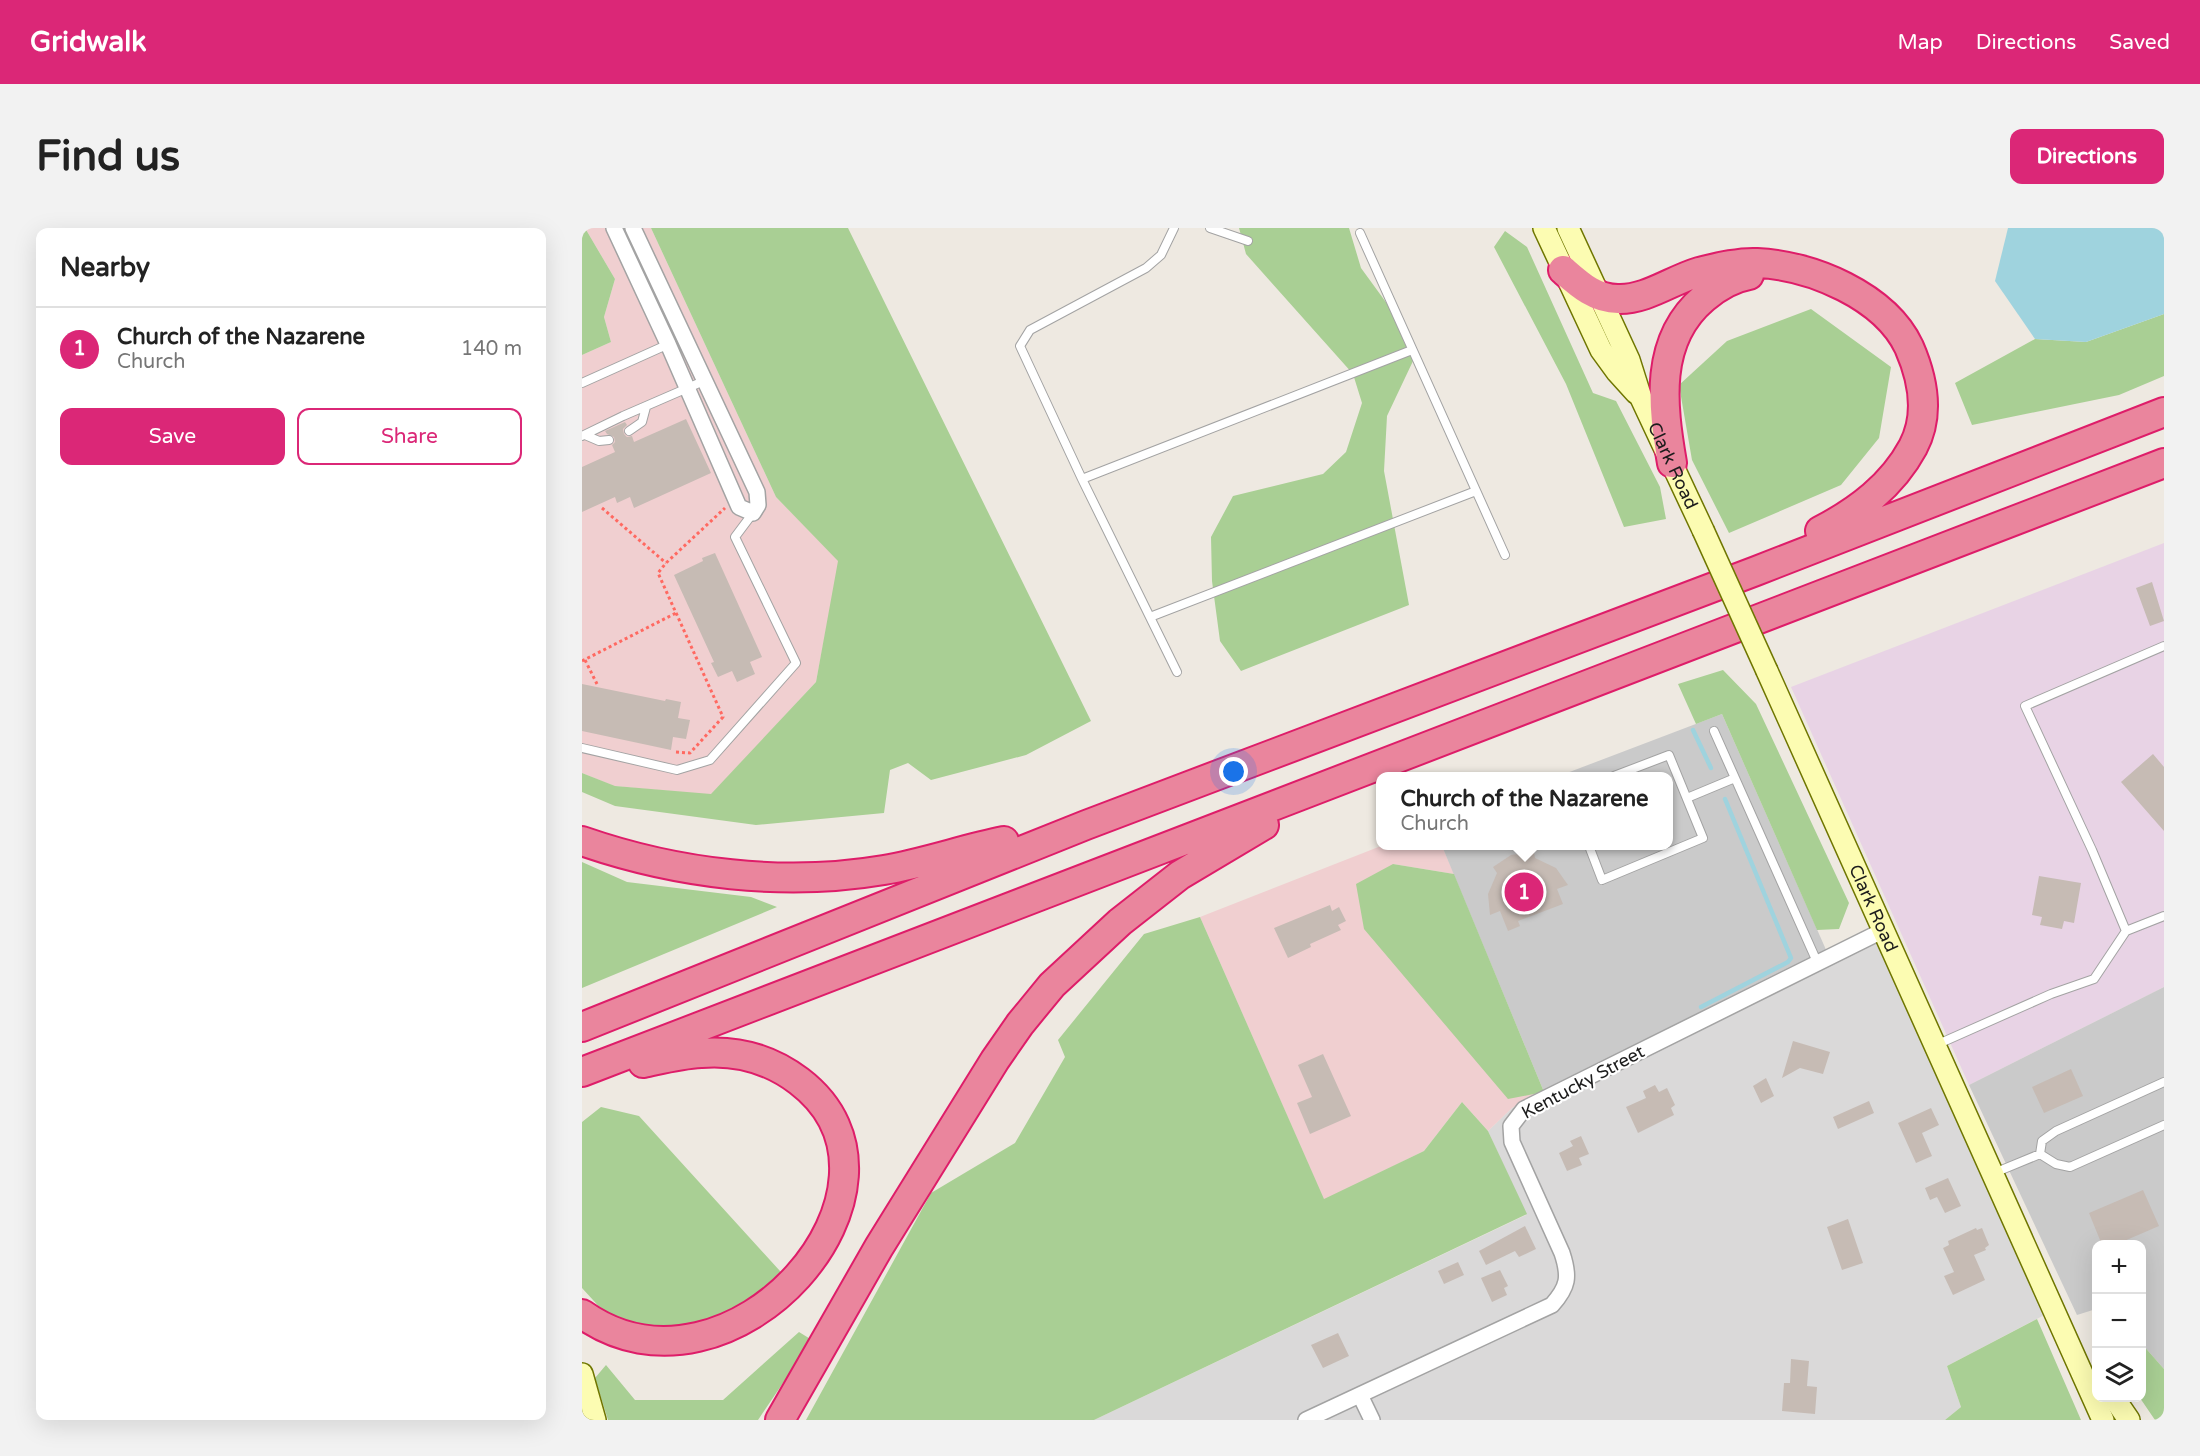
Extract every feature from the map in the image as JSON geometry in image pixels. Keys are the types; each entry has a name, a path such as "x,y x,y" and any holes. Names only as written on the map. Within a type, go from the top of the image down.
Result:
{"highway":[{"path":"1563,270 1582,287 1615,300 1630,299 1697,273 1754,262 1801,270 1857,293 1879,308 1896,326 1908,344 1922,384 1924,401 1922,423 1916,442 1908,456 1883,488 1842,519 1812,535 1756,571"},
{"path":"1672,463 1665,418 1664,391 1667,357 1680,327 1693,307 1713,290 1738,277 1757,273 1801,270"},
{"path":"582,1027 1086,825 1756,571 2164,412"},
{"path":"582,1074 2164,463"},
{"path":"780,1420 879,1247 988,1070 1020,1024 1052,986 1120,922 1180,875 1344,779"},
{"path":"582,841 683,868 787,877 883,870 1086,825"},
{"path":"582,1074 691,1054 730,1053 769,1062 789,1072 822,1103 837,1133 843,1154 842,1205 836,1232 814,1285 794,1313"},
{"path":"582,1314 606,1340 623,1354 645,1365"}],"street":[{"path":"614,228 668,344 735,499 739,507 753,513 758,505 757,492 633,228"},
{"name":"Clark Road","path":"1544,228 1601,350 1641,398"},
{"name":"Clark Road","path":"1568,228 1629,360 1641,398 1767,670 2103,1420"},
{"name":"Kentucky Street","path":"1306,1420 1552,1305 1563,1293 1567,1268 1562,1253 1512,1142 1511,1126 1524,1109 1884,930"},
{"path":"2056,1311 2092,1364"},
{"path":"582,1374 595,1420"},
{"path":"1360,1395 1372,1420"},
{"path":"2117,1402 2129,1420"}],"lane":[{"path":"1174,228 1161,255 1146,268 1030,330 1020,346 1082,479 1177,672"},
{"path":"1210,228 1248,242"},
{"path":"1360,233 1505,555"},
{"path":"582,383 685,336"},
{"path":"1082,479 1412,350"},
{"path":"584,435 705,380"},
{"path":"629,431 642,422 646,407"},
{"path":"584,435 599,441 609,440"},
{"path":"1150,617 1476,491"},
{"path":"582,748 677,770 710,760 796,663 735,537 753,513"},
{"path":"2126,931 2092,850 2025,706 2164,646"},
{"path":"1714,731 1818,963"},
{"path":"1591,850 1602,880 1704,838 1669,755 1626,772"},
{"path":"1687,798 1735,778"},
{"path":"1935,1045 2051,994 2094,979 2126,931 2164,916"},
{"path":"2040,1154 2042,1141 2056,1131 2164,1082"},
{"path":"2040,1154 2056,1164 2070,1167 2164,1125"},
{"path":"1993,1173 2040,1154"}],"path":[{"path":"676,752 690,753 723,717 658,573 735,499"},
{"path":"602,508 666,563"},
{"path":"597,684 584,661 676,613"}],"shaded area":[{"path":"585,228 651,228 776,497 839,561 816,682 711,795 614,786 582,773 582,355 611,342 604,317 615,279"},
{"path":"2164,543 2164,987 1969,1085 1791,687"},
{"path":"1722,714 1827,952 1544,1092 1444,850 1673,850 1673,772 1570,772"},
{"path":"1376,848 1376,850 1444,850 1454,874 1393,864 1544,1092 1512,1108 1488,1131 1462,1102 1424,1151 1324,1200 1200,917"},
{"path":"1874,925 2048,1313 1947,1366 1961,1407 1945,1420 1094,1420 1526,1215 1488,1131 1512,1108 1827,952"},
{"path":"2164,987 2164,1369 2146,1349 2146,1240 2092,1240 2092,1310 2077,1315 1969,1085"}],"green space":[{"path":"582,228 585,228 615,279 604,317 611,342 582,355"},
{"path":"651,228 848,228 1091,721 1026,755 931,780 908,763 890,770 884,813 756,825 615,806 582,792 582,773 615,786 711,794 816,682 838,561 776,497"},
{"path":"1239,228 1349,228 1361,268 1404,327 1413,361 1387,416 1384,471 1409,605 1241,671 1220,641 1212,581 1211,537 1233,496 1323,474 1346,452 1362,403 1353,374 1246,254"},
{"path":"1505,231 1527,247 1593,393 1616,401 1660,487 1666,519 1624,527 1566,384 1494,247"},
{"path":"1811,309 1891,367 1879,438 1841,485 1729,533 1692,460 1679,385 1727,341"},
{"path":"2164,314 2164,376 2119,395 1972,425 1955,383 2035,339 2086,342"},
{"path":"1723,670 1756,704 1849,903 1839,929 1817,930 1722,714 1696,724 1678,684"},
{"path":"582,862 627,882 751,897 777,907 582,988"},
{"path":"1393,864 1454,874 1544,1092 1508,1099 1364,929 1356,884"},
{"path":"1200,917 1324,1199 1424,1151 1462,1102 1488,1131 1527,1214 1094,1420 806,1420 931,1193 1015,1143 1065,1057 1058,1040 1144,934"},
{"path":"601,1107 639,1116 790,1282 783,1308 711,1336 637,1348 582,1288 582,1122"},
{"path":"2037,1319 2081,1420 1945,1420 1961,1407 1947,1366"},
{"path":"799,1332 812,1340 758,1420 608,1420 595,1378 606,1365 635,1400 723,1400"},
{"path":"2146,1349 2164,1369 2164,1420 2155,1420 2143,1402 2146,1402"}],"water":[{"path":"2008,228 2164,228 2164,314 2086,342 2035,339 1995,281"}],"building":[{"path":"686,419 711,473 634,508 630,497 617,503 615,497 582,512 582,467 615,452 612,445 615,442 614,437 605,431 625,422 627,425 623,429 624,434 627,437 632,436 634,442"},
{"path":"715,553 762,657 750,662 755,674 737,682 732,671 718,677 711,663 714,662 674,575"},
{"path":"2152,582 2164,621 2150,626 2136,588"},
{"path":"582,684 665,701 666,699 681,702 678,718 690,720 686,739 673,737 671,750 582,731"},
{"path":"2153,754 2164,767 2164,831 2121,782"},
{"path":"1534,852 1535,858 1556,868 1568,885 1557,889 1563,904 1518,921 1520,926 1508,931 1500,911 1490,915 1488,894 1497,873 1493,867 1511,855"},
{"path":"2039,876 2081,883 2074,923 2064,921 2062,929 2040,925 2042,917 2032,915"},
{"path":"1330,905 1332,911 1339,907 1346,921 1338,925 1341,930 1310,944 1311,947 1288,958 1274,928"},
{"path":"1793,1041 1830,1052 1823,1074 1800,1068 1782,1078"},
{"path":"1323,1054 1351,1116 1310,1134 1297,1103 1312,1097 1298,1065"},
{"path":"2071,1069 2083,1096 2044,1113 2032,1087"},
{"path":"1766,1078 1774,1096 1761,1103 1753,1086"},
{"path":"1655,1085 1659,1092 1667,1088 1675,1105 1671,1108 1674,1115 1638,1133 1626,1107 1646,1098 1643,1091"},
{"path":"1869,1101 1874,1113 1838,1129 1833,1117"},
{"path":"1931,1108 1939,1125 1922,1133 1932,1156 1916,1163 1898,1123"},
{"path":"1581,1136 1589,1154 1579,1158 1582,1165 1567,1171 1559,1153 1573,1146 1570,1141"},
{"path":"1948,1178 1961,1206 1945,1213 1937,1197 1930,1200 1925,1188"},
{"path":"2143,1190 2159,1226 2127,1240 2100,1240 2089,1213"},
{"path":"1848,1219 1863,1263 1842,1270 1827,1227"},
{"path":"1525,1226 1536,1249 1519,1257 1515,1251 1486,1265 1479,1251"},
{"path":"1976,1228 1977,1230 1982,1228 1989,1245 1985,1248 1986,1250 1974,1255 1985,1280 1953,1295 1944,1276 1954,1272 1943,1248 1949,1245 1948,1241"},
{"path":"1458,1262 1464,1275 1444,1284 1438,1271"},
{"path":"1500,1270 1508,1286 1504,1288 1507,1295 1492,1302 1481,1278"},
{"path":"1338,1333 1349,1356 1323,1368 1311,1345"},
{"path":"1791,1359 1809,1361 1807,1386 1817,1387 1815,1414 1782,1411 1784,1383 1790,1383"}],"waterway":[{"path":"1693,730 1711,768"},
{"path":"1701,1007 1788,962 1791,958 1725,799"}],"place":[{"name":"Church of the Nazarene","path":"1524,892"}]}
